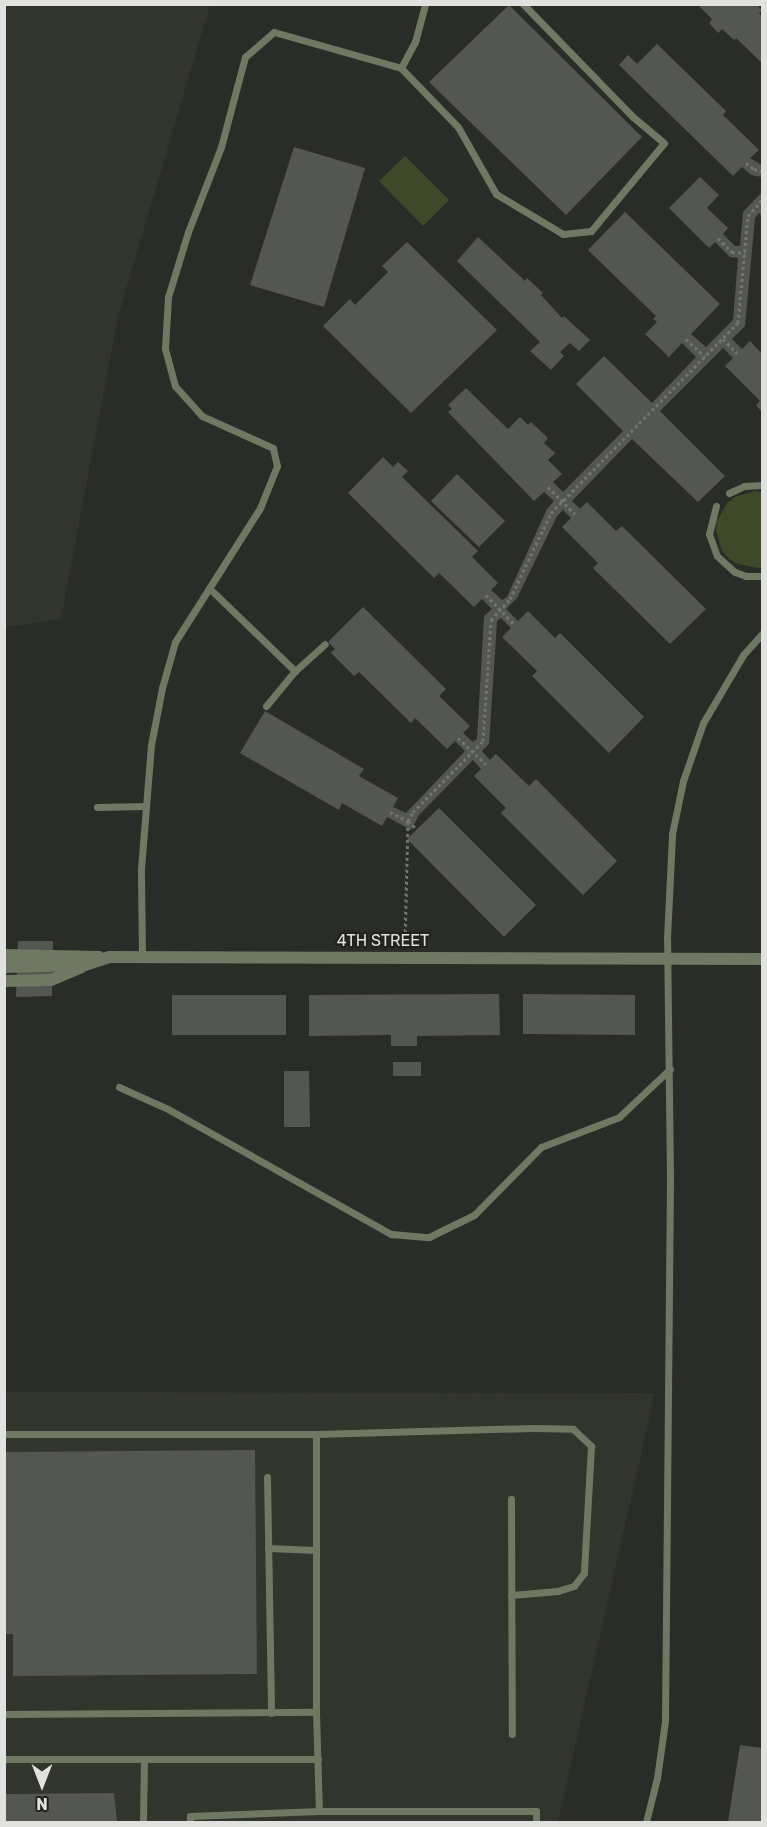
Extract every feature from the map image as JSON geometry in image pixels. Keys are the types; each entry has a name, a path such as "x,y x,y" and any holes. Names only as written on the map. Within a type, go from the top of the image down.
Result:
{"street":[{"path":"4,955 109,957"},
{"name":"4TH STREET","path":"4,967 85,965 109,957 762,958"},
{"path":"4,981 51,980 85,965"}],"lane":[{"path":"401,68 415,42 425,4"},
{"path":"142,957 141,869 151,745 162,688 175,642 260,508 277,466 273,448 202,416 175,386 165,348 168,297 188,232 221,147 245,57 273,32 401,68 458,127 496,194 563,234 591,231 664,143 633,117 523,4"},
{"path":"729,493 744,486 762,485"},
{"path":"716,506 709,534 717,556 735,572 746,576 762,576"},
{"path":"209,588 295,671"},
{"path":"646,1822 657,1778 665,1721 670,1069 668,958 672,834 682,781 703,723 743,655 762,634"},
{"path":"266,706 295,671 325,644"},
{"path":"97,807 146,806"},
{"path":"119,1087 168,1109 391,1234 429,1237 474,1215 541,1147 619,1118 670,1069"},
{"path":"4,1434 316,1434 534,1428 573,1430 591,1446 584,1573 574,1586 558,1591 511,1595"},
{"path":"316,1434 316,1712 320,1811"},
{"path":"267,1477 271,1713"},
{"path":"511,1499 512,1734"},
{"path":"268,1548 315,1550"},
{"path":"4,1714 316,1712"},
{"path":"4,1759 318,1759"},
{"path":"143,1822 144,1759"},
{"path":"190,1822 190,1816 320,1811 536,1811 536,1822"}],"path":[{"path":"746,163 762,171"},
{"path":"405,957 408,821 413,812 483,741 491,620 510,599 551,513 738,323 748,216 762,200"},
{"path":"758,204 762,209"},
{"path":"718,238 732,252 745,253"},
{"path":"686,339 705,357"},
{"path":"723,339 737,353"},
{"path":"548,487 575,514"},
{"path":"486,595 514,624"},
{"path":"458,738 486,764"},
{"path":"390,812 408,821 417,829"}],"shaded area":[{"path":"4,5 210,5 118,317 61,619 5,627"},
{"path":"5,1392 655,1393 558,1822 5,1822"}],"green space":[{"path":"405,156 449,200 423,226 379,181"},
{"path":"755,491 762,492 762,567 758,568 738,564 729,559 722,551 716,531 717,521 727,503 735,497"}],"building":[{"path":"697,4 756,4 762,10 759,13 762,17 762,63 736,38 734,40 722,29 718,33 709,23 712,19"},
{"path":"509,5 642,137 566,215 429,82"},
{"path":"657,44 726,111 723,115 759,150 750,158 762,165 762,177 751,175 742,167 733,176 619,65 628,55 637,64"},
{"path":"294,147 365,168 324,307 250,285"},
{"path":"700,177 719,195 707,208 728,228 723,234 735,246 740,246 743,212 762,192 762,217 759,213 755,218 745,326 732,339 742,349 750,341 762,354 762,412 756,405 760,401 725,366 733,358 723,348 660,411 725,476 698,502 632,439 572,501 580,509 587,502 616,531 622,526 706,609 670,644 593,568 598,563 562,527 571,518 563,510 557,516 517,598 506,609 518,621 528,611 555,638 560,633 644,717 609,753 532,676 537,671 502,637 511,628 501,618 497,621 489,744 482,751 490,760 496,754 529,786 536,779 617,861 583,895 501,813 506,808 474,776 481,769 473,760 419,815 411,830 387,817 382,826 342,803 339,810 240,753 265,711 364,769 359,776 398,798 393,807 406,813 465,751 455,741 447,749 415,718 411,723 359,672 354,676 331,653 335,649 328,642 363,607 446,689 439,696 470,726 463,733 473,742 477,739 484,616 492,609 482,599 474,607 439,573 434,578 348,493 383,457 393,467 398,462 408,471 402,477 478,551 472,557 498,583 491,590 502,600 507,597 547,509 554,501 544,492 534,501 448,412 452,409 448,405 466,388 508,429 520,417 528,425 531,422 548,438 544,443 555,453 548,460 562,474 553,482 563,492 623,431 576,384 604,356 652,403 696,357 682,343 669,357 645,334 657,322 653,319 656,316 588,250 625,212 720,304 691,334 706,347 733,320 738,258 730,257 715,242 709,248 669,208"},
{"path":"478,237 525,281 527,278 543,293 541,295 562,318 564,316 590,340 579,351 570,343 560,352 564,356 551,370 530,351 540,342 457,261"},
{"path":"407,242 497,330 411,413 323,326 350,299 355,305 388,272 382,266"},
{"path":"457,474 505,521 479,547 431,501"},
{"path":"439,808 536,905 504,937 407,839"},
{"path":"18,941 53,941 52,996 16,997"},
{"path":"499,994 500,1035 417,1036 417,1046 391,1046 391,1035 309,1036 309,995"},
{"path":"523,994 635,995 635,1035 523,1034"},
{"path":"172,995 286,995 286,1035 172,1035"},
{"path":"393,1062 421,1062 421,1076 393,1076"},
{"path":"284,1071 309,1071 310,1127 284,1127"},
{"path":"255,1450 257,1674 13,1676 13,1634 4,1634 4,1452"},
{"path":"740,1745 762,1748 762,1822 728,1822"},
{"path":"114,1793 117,1822 4,1822 4,1794"}]}
